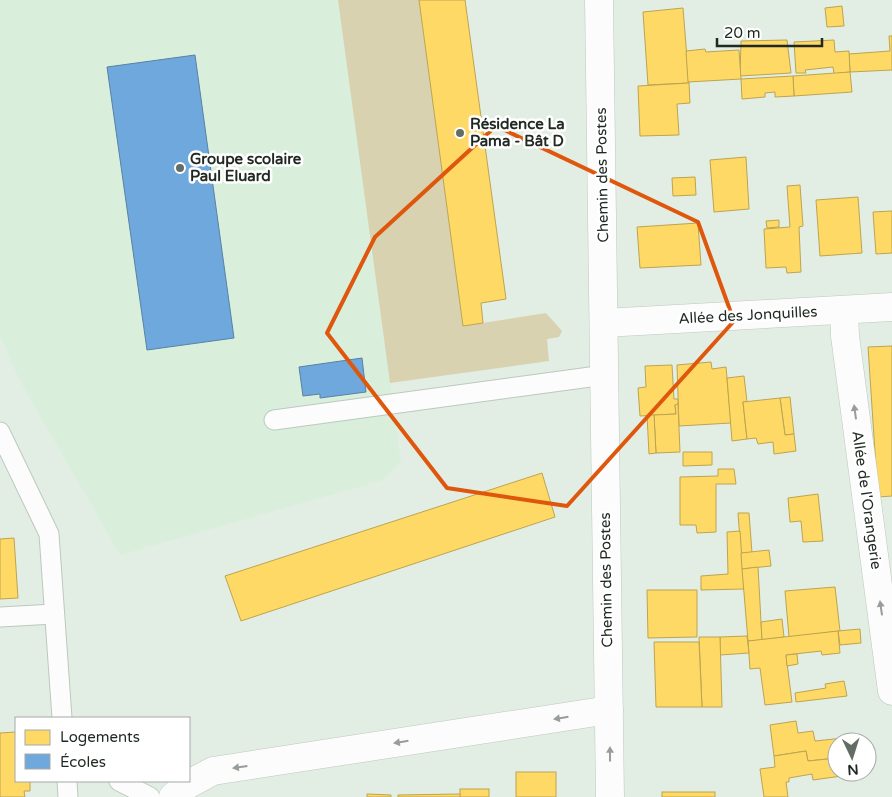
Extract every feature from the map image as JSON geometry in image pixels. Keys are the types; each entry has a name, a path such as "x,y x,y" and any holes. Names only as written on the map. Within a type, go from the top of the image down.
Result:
{"street":[{"name":"Chemin des Postes","path":"599,0 605,375 605,554 610,797"},
{"name":"Allée des Jonquilles","path":"604,323 892,307"},
{"name":"Allée de l'Orangerie","path":"844,310 845,336 892,690"},
{"path":"173,797 187,785 213,771 609,710"}],"lane":[{"path":"274,420 605,375"},
{"path":"0,432 49,534 62,717"},
{"path":"0,617 54,614"},
{"path":"67,782 68,797"},
{"path":"121,782 150,797"}],"highlighted area":[{"path":"496,126 698,222 734,321 567,506 447,488 327,333 375,237"}],"shaded area":[{"name":"Groupe scolaire Paul Eluard","path":"0,0 338,0 401,462 383,480 120,555 19,379 0,336"},
{"path":"338,0 419,0 463,326 546,313 562,331 559,337 547,339 549,361 390,383"}],"building: Logements":[{"name":"Résidence La Pama - Bât D","path":"419,0 465,0 506,299 481,303 483,323 463,326"},
{"path":"842,6 844,26 827,27 825,8"},
{"path":"683,8 689,83 648,85 643,12"},
{"path":"889,36 892,36 892,70 850,72 849,54 890,51"},
{"path":"787,40 791,73 740,76 741,41"},
{"path":"834,40 835,52 849,51 850,72 834,74 833,67 805,70 806,73 796,73 794,42"},
{"path":"705,49 706,52 739,50 741,79 688,82 686,51"},
{"path":"850,72 852,92 794,96 793,76"},
{"path":"793,76 794,96 775,97 775,92 765,93 765,97 742,99 741,79"},
{"path":"689,83 690,103 677,104 679,135 640,136 638,86"},
{"path":"746,157 749,209 714,212 710,160"},
{"path":"695,177 696,195 673,196 672,178"},
{"path":"800,185 803,226 799,227 801,272 787,273 786,267 766,268 764,229 790,227 787,186"},
{"path":"858,197 862,253 820,256 816,200"},
{"path":"892,211 892,253 876,254 873,212"},
{"path":"779,220 779,227 767,228 766,221"},
{"path":"698,223 701,265 640,268 637,227"},
{"path":"892,346 892,496 878,497 868,347"},
{"path":"711,362 712,369 726,367 731,423 679,426 677,365"},
{"path":"672,365 674,399 678,399 678,404 675,405 676,414 640,416 638,388 646,387 645,366"},
{"path":"744,376 747,402 743,402 747,439 732,441 727,378"},
{"path":"790,397 794,434 785,435 780,398"},
{"path":"780,398 785,435 794,434 796,451 774,454 773,442 758,444 756,438 747,439 743,402"},
{"path":"678,404 680,452 656,453 654,415 676,414 675,405"},
{"path":"647,415 654,415 656,453 649,454"},
{"path":"683,452 712,452 712,465 683,466"},
{"path":"718,469 734,469 736,484 716,484 716,532 697,533 696,525 680,525 680,477 718,476"},
{"path":"542,473 555,517 241,621 225,576"},
{"path":"818,494 823,541 803,542 801,521 790,522 788,498"},
{"path":"738,513 749,513 752,553 741,553"},
{"path":"740,531 744,589 701,590 701,576 728,574 727,532"},
{"path":"14,538 18,598 0,599 0,539"},
{"path":"769,550 771,566 742,569 741,553"},
{"path":"758,567 762,640 748,641 742,569"},
{"path":"835,587 840,631 789,637 785,591"},
{"path":"647,590 697,590 697,637 648,638"},
{"path":"782,619 784,637 762,640 761,622"},
{"path":"860,629 861,643 840,645 838,631"},
{"path":"838,631 840,653 822,655 821,651 786,655 792,702 765,705 760,668 750,669 748,641"},
{"path":"747,636 749,653 720,655 720,637"},
{"path":"699,637 720,637 722,707 702,707"},
{"path":"654,642 699,642 702,707 656,707"},
{"path":"797,654 798,664 787,666 786,655"},
{"path":"844,681 847,696 796,702 795,693 826,688 825,684"},
{"path":"796,721 798,733 813,731 815,741 827,740 827,759 808,761 806,751 774,756 770,725"},
{"path":"15,732 15,782 30,782 30,791 24,791 25,797 0,797 0,733"},
{"path":"806,751 808,761 827,759 827,778 813,780 812,774 789,778 789,782 786,782 788,797 764,797 760,769 775,767 774,756"},
{"path":"516,772 556,772 556,797 516,797"},
{"path":"460,789 489,789 489,797 460,797"},
{"path":"662,792 715,792 715,797 662,797"},
{"path":"367,794 391,795 391,797 367,797"},
{"path":"460,794 460,797 398,797 398,795"}],"building: Écoles":[{"path":"195,55 234,338 147,350 107,67"},
{"path":"362,358 366,392 320,398 320,394 303,396 299,367"}],"place":[{"name":"Résidence La Pama - Bât D","path":"460,133"},
{"name":"Groupe scolaire Paul Eluard","path":"180,168"}]}
